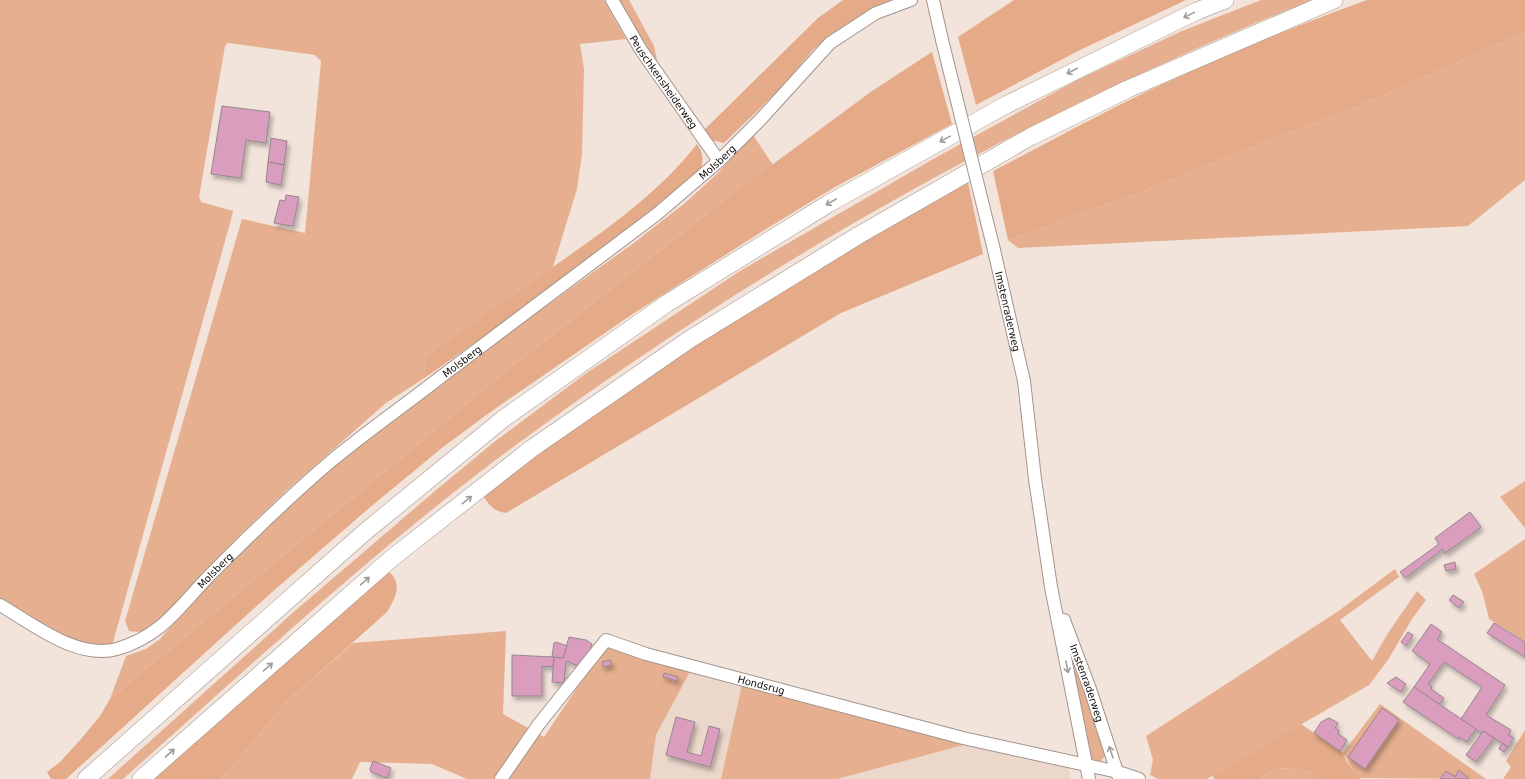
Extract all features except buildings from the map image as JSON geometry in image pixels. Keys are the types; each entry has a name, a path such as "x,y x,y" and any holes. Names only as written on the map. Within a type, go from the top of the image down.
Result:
{"highway":[{"path":"86,779 366,531 491,428 666,304 828,204 1004,106 1085,65 1196,12 1225,0"},
{"path":"141,779 392,558 531,449 690,339 859,235 1030,137 1128,89 1334,0"}],"street":[{"name":"Peuschkensheiderweg","path":"612,0 641,50 719,161"},
{"name":"Molsberg","path":"0,605 65,642 87,651 105,652 115,650 148,637 162,626 204,581 260,526 331,461 658,214 719,161 760,120 830,43 876,13 911,0"},
{"name":"Imstenraderweg","path":"933,0 1024,380 1035,479 1051,587 1089,779"},
{"name":"Imstenraderweg","path":"1051,587 1090,689 1119,775"},
{"name":"Hondsrug","path":"501,779 539,724 606,640 646,654 963,738 1087,766"},
{"path":"1087,766 1139,779"}],"shaded area":[{"path":"0,0 604,0 626,39 580,44 584,69 582,154 577,189 553,267 426,356 423,379 386,403 286,491 239,536 178,604 151,627 139,632 129,631 125,621 242,219 305,233 321,61 315,55 228,43 225,46 199,197 201,202 233,211 112,646 73,643 0,600"},
{"path":"617,0 629,0 654,46 659,69"},
{"path":"843,0 894,0 831,34 813,50 780,89 724,143 711,140 702,132 818,18"},
{"path":"1014,0 1186,0 1080,50 976,105 958,37"},
{"path":"1261,0 1312,0 1205,45 1099,93 996,145 894,200 794,259 696,320 599,385 505,453 406,531 263,653 123,779 108,779 296,610 435,491 493,443 585,374 740,271 935,158 1077,80 1182,31"},
{"path":"1367,0 1525,0 1525,32 1347,111 1279,136 1146,190 1008,240 993,171 1105,112 1174,79 1269,38"},
{"path":"1525,32 1525,180 1468,226 1018,248 1008,240 1146,190 1279,136 1347,111"},
{"path":"932,52 952,124 835,187 766,229 631,315 496,408 443,447 368,509 271,593 66,779 51,779 47,772 60,762 81,739 100,716 110,699 504,373 731,195 872,91"},
{"path":"753,135 773,165 731,195 504,373 110,699 126,656 146,649 160,639 196,596 324,472 445,379 635,242 685,203 718,173"},
{"path":"697,144 702,155 702,167 699,175 522,310 423,379 426,356 609,227 665,180"},
{"path":"968,182 983,254 841,313 506,513 495,509 489,504 482,494 629,385 805,274"},
{"path":"1525,481 1525,528 1500,497"},
{"path":"1525,539 1525,641 1489,619 1482,591 1474,574"},
{"path":"1395,569 1399,577 1340,620 1372,661 1388,633 1417,591 1426,600 1412,619 1388,660 1369,685 1207,779 1158,779 1150,775 1153,760 1146,736 1337,612"},
{"path":"388,571 393,576 397,585 395,596 387,612 285,703 237,761 220,779 154,779"},
{"path":"506,631 503,714 544,737 607,643 693,666 656,735 650,779 467,779 432,764 360,762 352,779 220,779 237,761 285,703 353,643"},
{"path":"693,666 1068,766 1071,779 650,779 656,735"},
{"path":"1075,670 1090,706 1107,754 1100,762 1096,762 1090,757 1073,671"},
{"path":"742,685 967,744 837,779 721,779"},
{"path":"1380,704 1486,779 1358,778 1343,753"},
{"path":"1301,724 1343,753 1347,762 1360,779 1317,779 1310,772 1294,768 1275,769 1260,779 1215,779 1212,776"},
{"path":"1525,730 1525,779 1503,779 1511,767 1506,761"},
{"path":"1294,768 1310,772 1317,779 1260,779 1275,769"}]}
